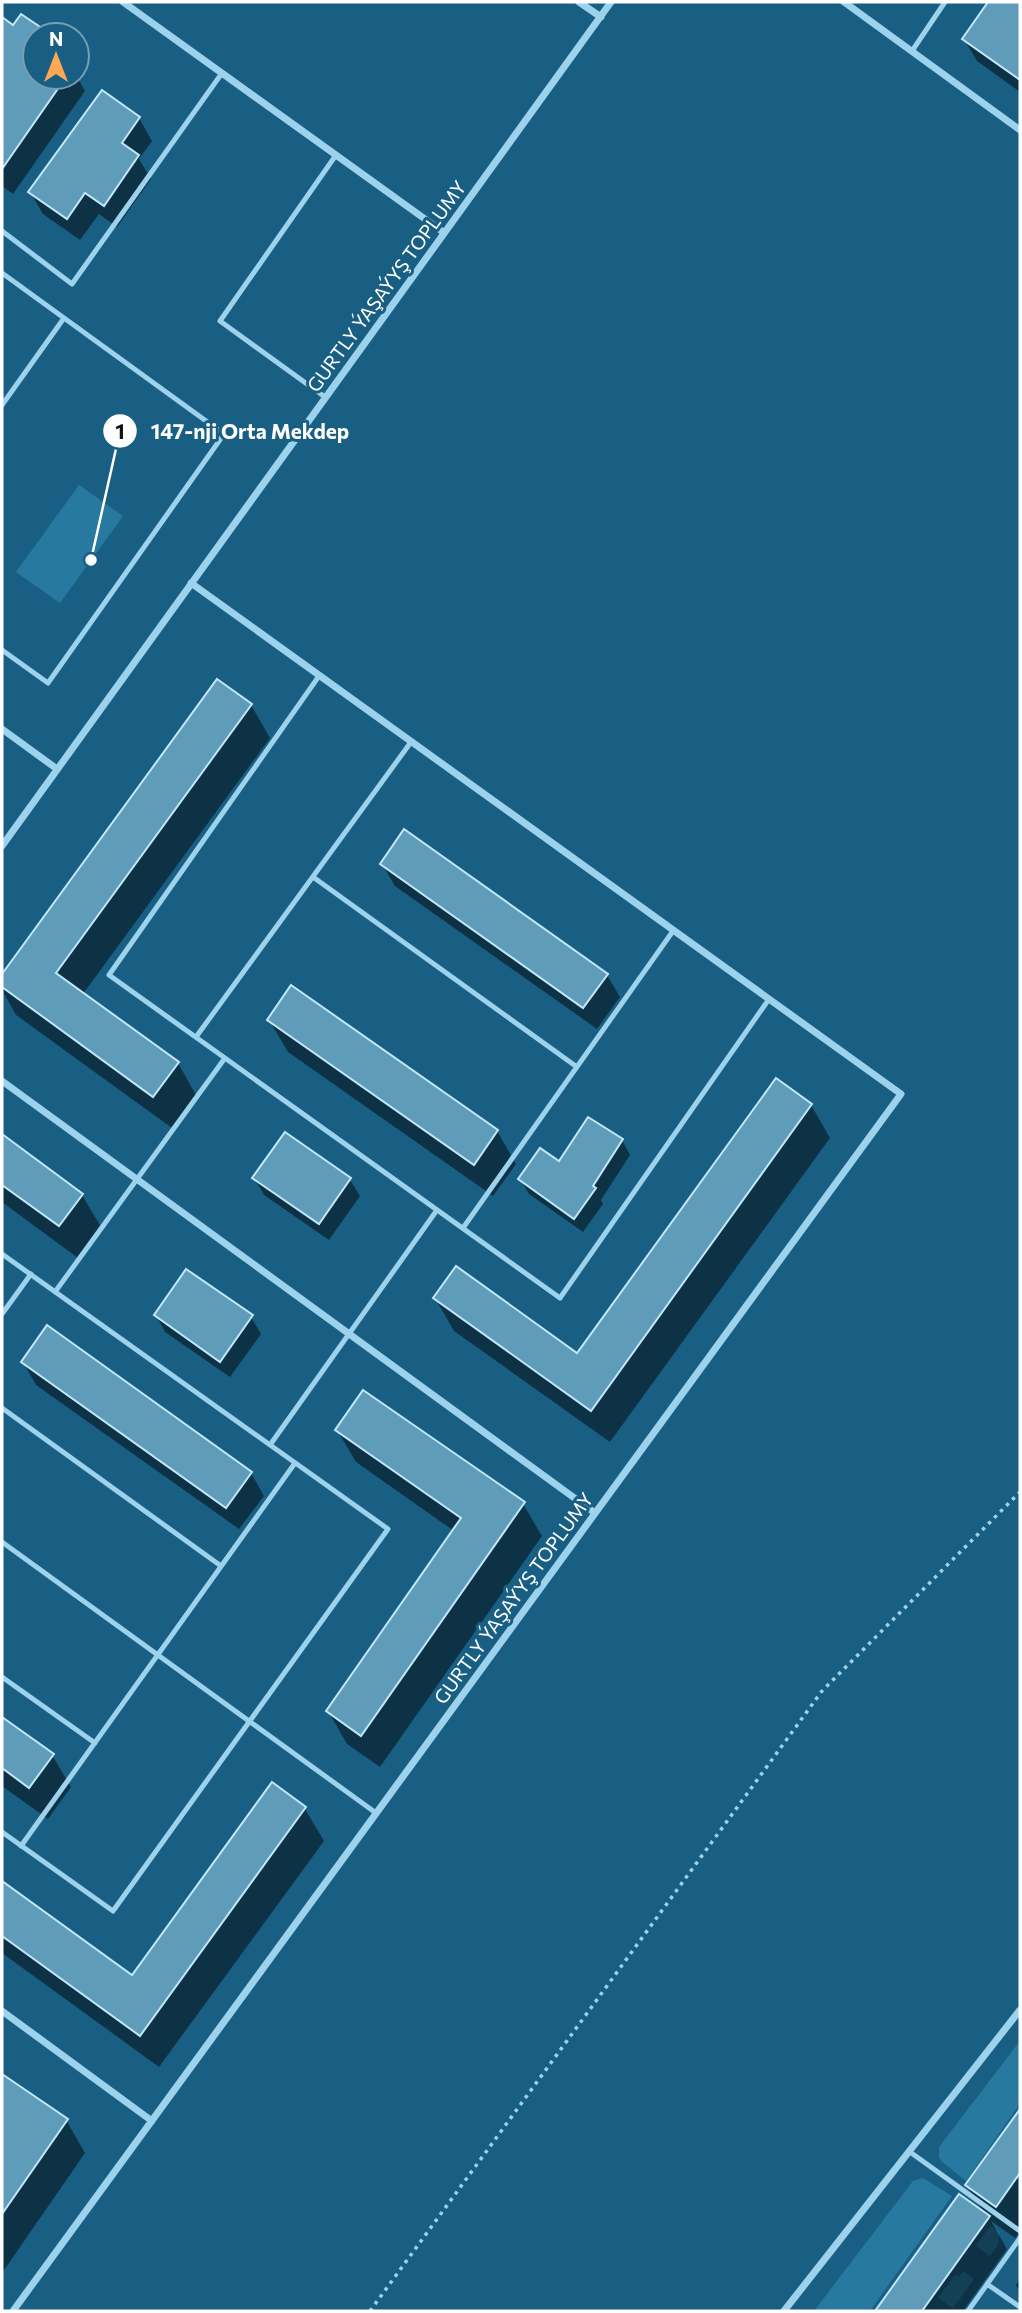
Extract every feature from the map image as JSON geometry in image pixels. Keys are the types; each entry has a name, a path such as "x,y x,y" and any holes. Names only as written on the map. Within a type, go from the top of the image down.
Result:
{"street":[{"path":"123,2 443,232"},
{"path":"579,2 601,17"},
{"name":"GURTLY ÝAŞAÝYŞ TOPLUMY","path":"2,846 611,2"},
{"path":"844,2 1020,130"},
{"path":"191,583 769,999"},
{"path":"2,729 57,769"},
{"name":"GURTLY ÝAŞAÝYŞ TOPLUMY","path":"13,2311 901,1094 769,999"},
{"path":"2,1081 595,1513"},
{"path":"784,2311 1020,2010"},
{"path":"2,2011 152,2121"}],"lane":[{"path":"912,51 946,2"},
{"path":"2,231 72,284 222,73"},
{"path":"325,397 220,321 336,155"},
{"path":"2,274 224,434 48,683 2,650"},
{"path":"2,405 64,318"},
{"path":"319,676 109,975 560,1298 769,999"},
{"path":"196,1037 411,742"},
{"path":"313,877 577,1067"},
{"path":"463,1228 673,931"},
{"path":"55,1292 225,1058"},
{"path":"270,1445 437,1210"},
{"path":"2,1254 388,1529 113,1911 2,1832"},
{"path":"2,1314 31,1274"},
{"path":"2,1408 221,1566"},
{"path":"21,1846 295,1463"},
{"path":"2,1542 376,1813"},
{"path":"2,1677 95,1743"},
{"path":"910,2152 1020,2231"},
{"path":"968,2311 1020,2238"},
{"path":"987,2284 1020,2307"}],"path":[{"path":"370,2311 822,1691 1020,1492"}],"shaded area":[{"path":"79,485 123,516 60,603 16,572"},
{"path":"1020,2041 1020,2104 966,2181 941,2161 939,2147"},
{"path":"923,2178 952,2196 870,2311 814,2311 913,2181"},
{"path":"990,2226 999,2232 998,2245 990,2256 976,2246"},
{"path":"963,2271 974,2279 953,2308 938,2298 955,2275 959,2277"}],"building":[{"path":"988,2 1020,2 1020,80 962,39"},
{"path":"21,14 31,21 21,21 21,91 56,91 2,169 2,17 13,25"},
{"path":"102,90 140,117 122,143 139,155 104,206 85,193 67,219 28,192"},
{"path":"217,679 252,704 56,973 179,1062 153,1097 2,987 2,974"},
{"path":"404,829 608,974 583,1008 380,864"},
{"path":"291,985 498,1130 474,1165 267,1020"},
{"path":"776,1078 812,1104 591,1411 433,1298 456,1266 577,1353"},
{"path":"588,1117 623,1139 593,1186 596,1188 574,1219 518,1179 540,1148 559,1161"},
{"path":"285,1132 351,1178 319,1224 252,1178"},
{"path":"2,1134 83,1194 59,1226 2,1185"},
{"path":"186,1269 253,1315 220,1362 154,1315"},
{"path":"47,1325 252,1472 226,1508 21,1362"},
{"path":"363,1390 525,1502 361,1736 326,1711 461,1518 335,1430"},
{"path":"2,1717 54,1754 29,1788 2,1768"},
{"path":"272,1782 306,1807 140,2036 2,1936 2,1881 132,1975"},
{"path":"2,2074 68,2119 2,2214"},
{"path":"1020,2109 1020,2173 996,2207 965,2185"},
{"path":"959,2194 990,2216 922,2311 875,2311"}],"place":[{"name":"147-nji Orta Mekdep","path":"91,560"}]}
